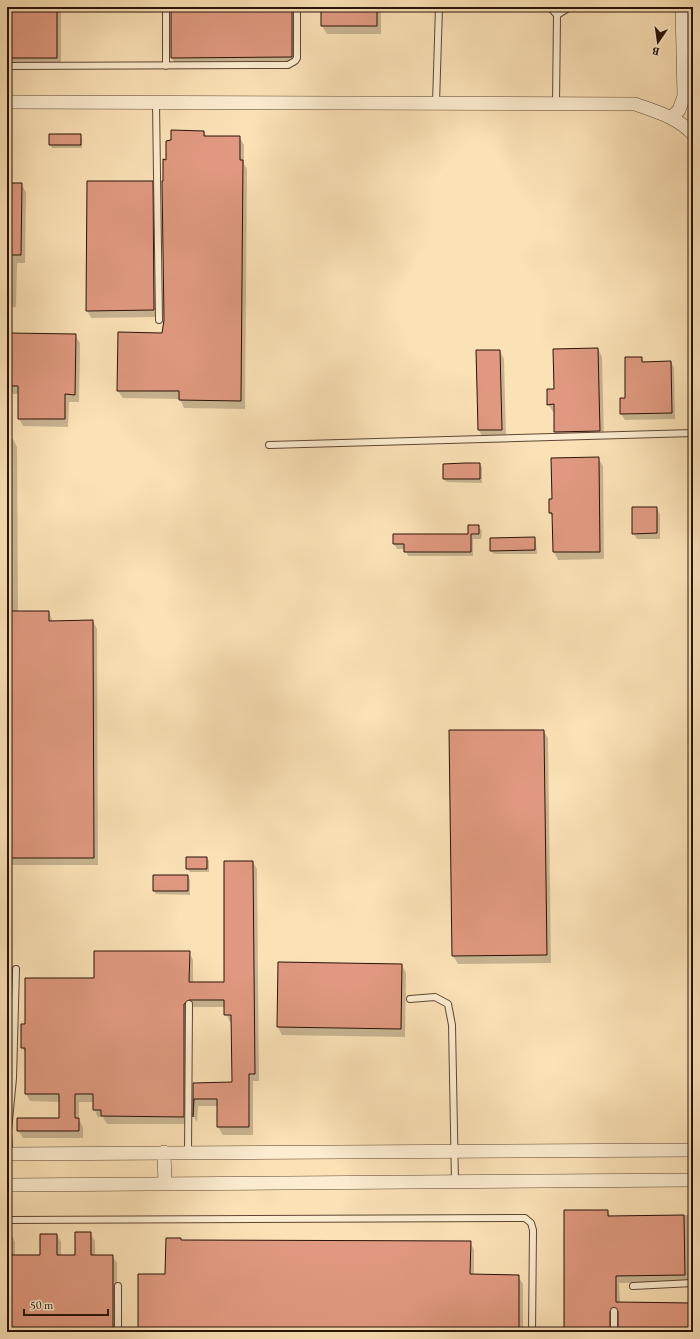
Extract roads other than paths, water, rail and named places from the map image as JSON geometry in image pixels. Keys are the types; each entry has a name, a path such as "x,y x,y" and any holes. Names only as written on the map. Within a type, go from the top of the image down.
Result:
{"street":[{"path":"672,117 679,110 684,96 682,7"},
{"path":"7,102 635,104 672,117 684,125 693,134"},
{"path":"8,1154 693,1150"},
{"path":"164,1152 165,1184"},
{"path":"7,1185 693,1180"}],"lane":[{"path":"166,7 166,66"},
{"path":"7,66 288,65 297,58 297,7"},
{"path":"436,103 439,7"},
{"path":"550,7 557,15 556,104"},
{"path":"557,15 570,7"},
{"path":"156,102 159,320"},
{"path":"269,445 693,433"},
{"path":"8,1154 8,1132 13,1078 16,969"},
{"path":"410,999 435,997 448,1004 452,1025 455,1182"},
{"path":"188,1152 189,1004"},
{"path":"7,1220 525,1218 531,1223 533,1230 532,1332"},
{"path":"632,1286 693,1283"},
{"path":"118,1286 118,1332"},
{"path":"614,1311 614,1332"}]}
